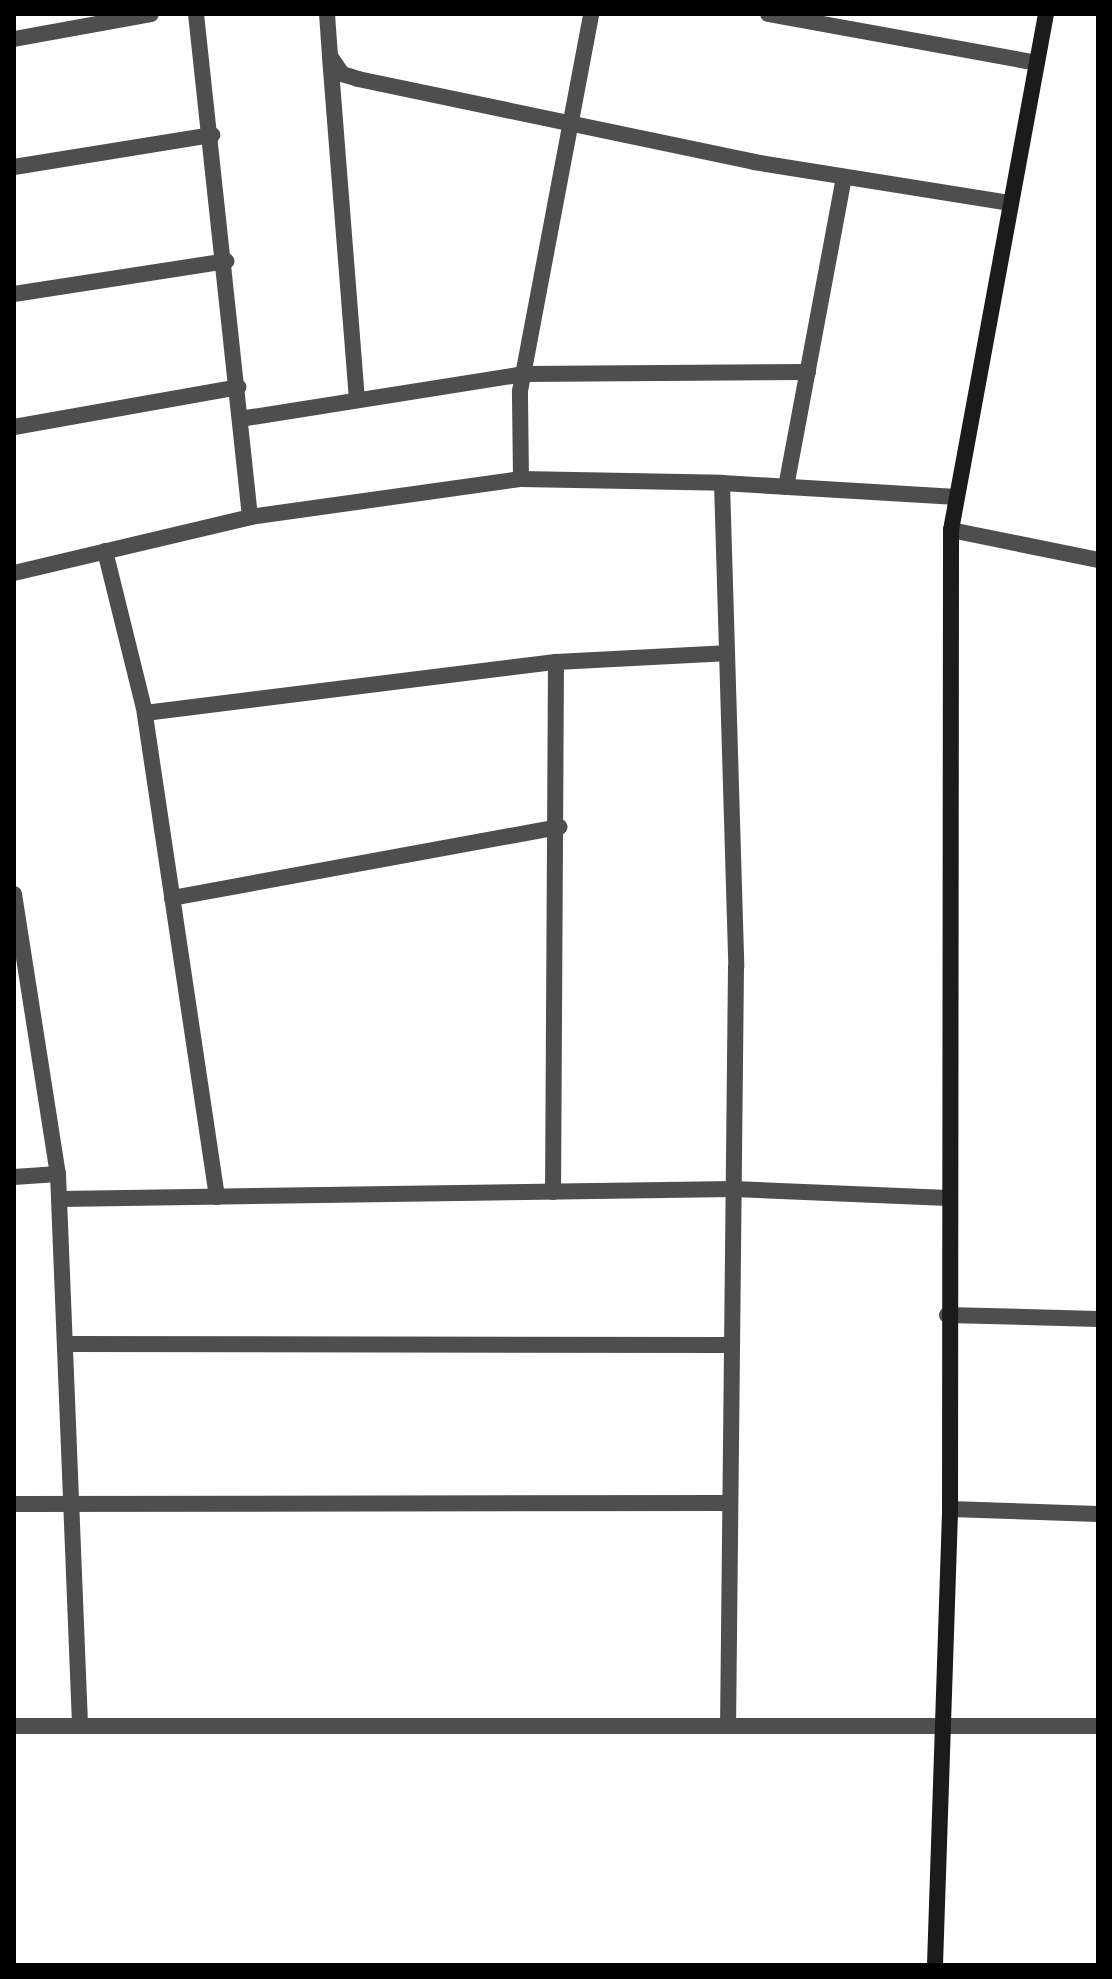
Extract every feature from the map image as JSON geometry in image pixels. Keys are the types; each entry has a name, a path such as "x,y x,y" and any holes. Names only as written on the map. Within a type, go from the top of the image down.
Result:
{"street":[{"path":"14,39 151,14"},
{"path":"196,14 226,261 250,517"},
{"path":"327,14 357,398"},
{"path":"521,479 524,374 591,14"},
{"path":"768,14 1037,63"},
{"path":"935,1965 950,1509 947,1315 951,530 1046,14"},
{"path":"330,56 342,74 358,79 844,177 1011,203"},
{"path":"14,167 212,135"},
{"path":"786,487 844,177"},
{"path":"14,294 226,261"},
{"path":"240,419 357,398 524,374 808,372"},
{"path":"14,427 238,387"},
{"path":"14,573 250,517 521,479 722,483 957,497"},
{"path":"722,483 736,967 728,1726"},
{"path":"951,530 1098,560"},
{"path":"105,551 145,713 217,1197"},
{"path":"145,713 556,662 725,653"},
{"path":"553,1192 560,827 556,662"},
{"path":"172,898 560,827"},
{"path":"14,894 60,1199 75,1502 80,1724"},
{"path":"14,1177 58,1174"},
{"path":"60,1199 734,1189 948,1198"},
{"path":"947,1315 1098,1319"},
{"path":"67,1344 732,1345"},
{"path":"14,1504 730,1503"},
{"path":"950,1509 1098,1514"},
{"path":"14,1726 1098,1726"}]}
